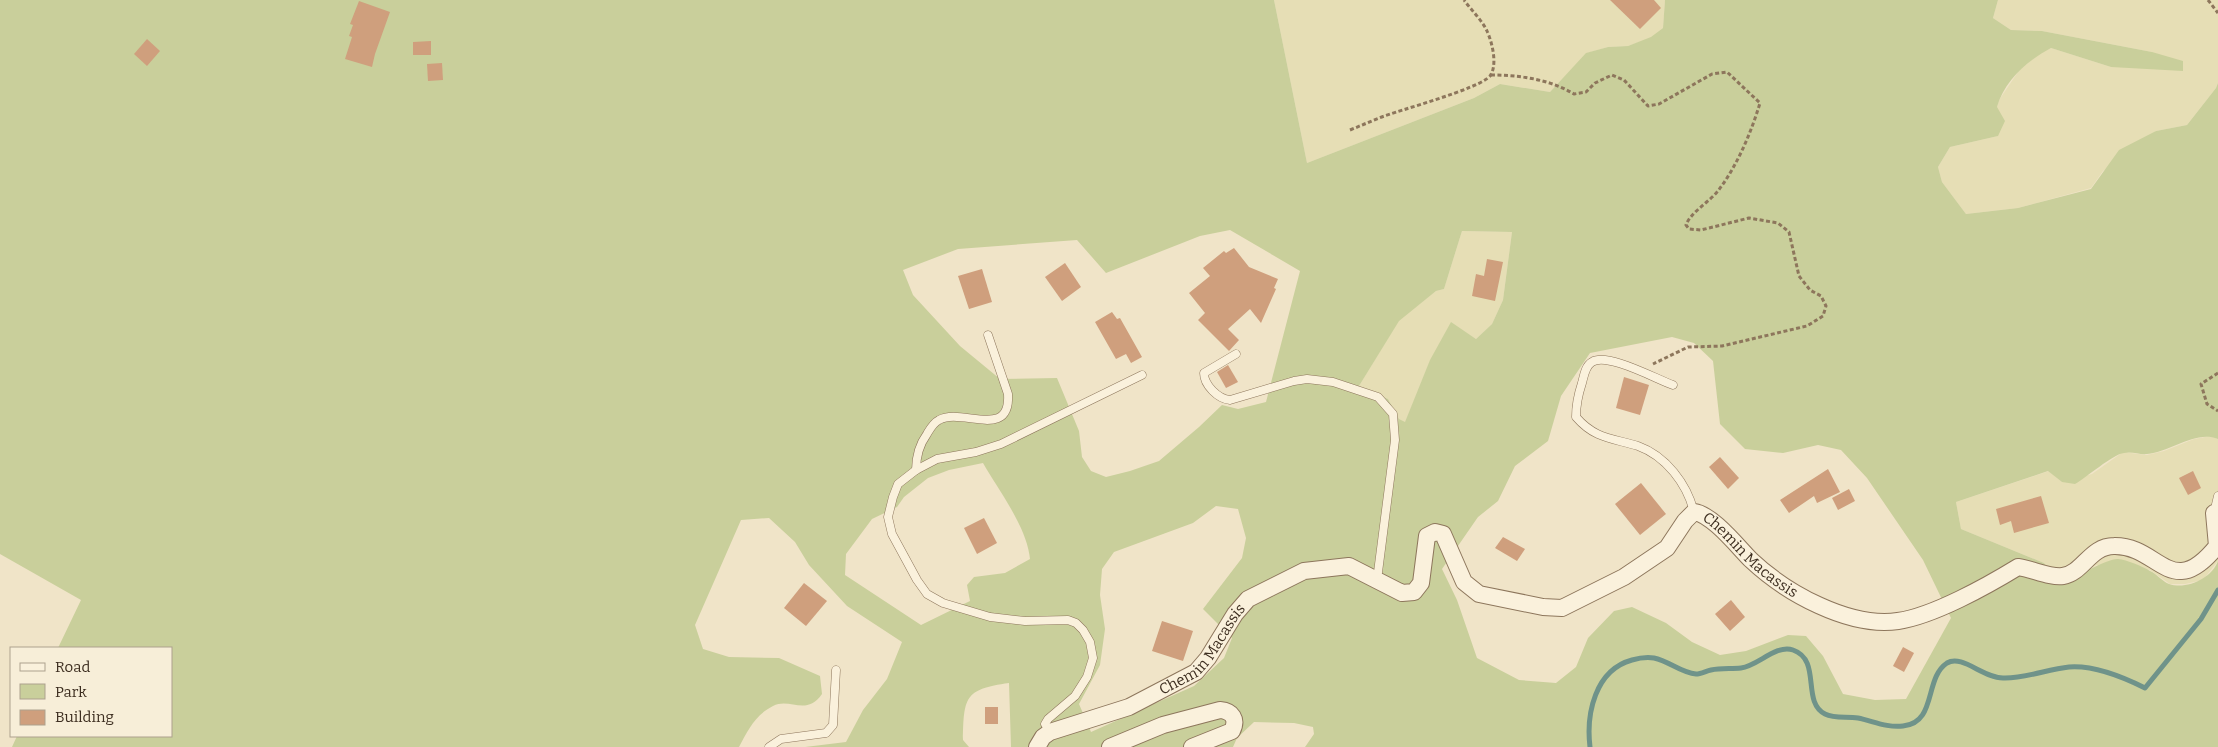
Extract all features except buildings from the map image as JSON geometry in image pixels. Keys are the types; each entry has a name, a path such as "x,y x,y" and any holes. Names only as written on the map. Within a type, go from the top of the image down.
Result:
{"street":[{"name":"Chemin Macassis","path":"1050,732 1129,708 1196,672 1208,658 1235,614 1248,599 1304,571 1349,566 1402,593 1414,592 1420,583 1426,536 1435,532 1443,534 1464,582 1479,594 1543,607 1562,608 1624,577 1667,548 1688,517 1694,512 1709,519 1755,564 1784,587 1811,603 1861,619 1883,622 1919,616 2018,567 2064,576 2074,571 2102,547 2116,545 2138,551 2154,562 2178,571 2191,569 2205,561 2217,546 2214,513"},
{"path":"1110,747 1163,725 1220,710 1226,710 1232,714 1235,723 1232,731 1192,747"},
{"path":"1037,747 1042,737 1050,732"}],"lane":[{"path":"916,470 916,459 923,440 931,426 940,419 960,416 986,421 995,420 1004,413 1009,402 1008,394 988,335"},
{"path":"1236,354 1204,372 1207,383 1222,399 1230,400 1307,379 1332,382 1378,397 1393,414 1395,440 1377,580"},
{"path":"1673,385 1604,359 1592,361 1586,367 1579,394 1576,417 1587,430 1640,447 1658,456 1672,470 1690,495 1694,512"},
{"path":"1050,732 1046,724 1048,718 1076,696 1087,677 1093,658 1090,642 1083,630 1076,623 1068,620 1025,621 990,617 943,603 928,594 917,580 892,534 888,517 893,497 898,484 916,470 937,459 976,452 1000,444 1142,375"},
{"path":"2214,513 2218,496"},
{"path":"770,747 781,739 826,732 833,725 836,670"}],"path":[{"path":"1464,0 1487,30 1494,66 1491,75"},
{"path":"2208,0 2218,14"},
{"path":"1350,130 1379,118 1443,97 1484,80 1491,75 1534,79 1562,87 1574,94 1586,92 1595,83 1612,75 1624,80 1648,106 1659,104 1712,74 1728,72 1760,103 1753,126 1729,173 1717,191 1689,218 1686,225 1689,229 1701,230 1749,218 1778,223 1789,232 1799,276 1810,290 1821,296 1826,306 1823,316 1807,326 1722,346 1688,347 1639,372"},
{"path":"2218,373 2201,384 2207,404 2218,411"}],"shaded area":[{"path":"1274,0 1665,0 1663,28 1651,38 1628,46 1608,47 1587,53 1550,92 1500,84 1474,98 1307,163"},
{"path":"1998,0 2218,0 2218,83 2187,125 2156,131 2103,171 2091,188 2018,208 1966,214 1942,182 1938,167 1950,147 1998,136 1997,107 1999,100 2018,72 2038,54 2051,48 2111,67 2152,52 2042,31 2011,30 1993,18"},
{"path":"1462,231 1512,232 1503,300 1492,324 1476,339 1451,323 1430,361 1405,423 1399,419 1388,399 1359,386 1399,320 1436,291 1444,289"},
{"path":"2211,436 2218,439 2218,561 2203,580 2185,584 2170,584 2150,570 2096,565 2085,573 2061,583 2044,563 1961,529 1956,502 2049,471 2062,482 2092,474 2123,452 2147,455 2164,451 2194,439"}],"green space":[{"path":"0,0 1274,0 1307,163 1474,98 1500,84 1550,92 1586,53 1608,47 1628,46 1651,37 1663,28 1665,0 1998,0 1993,18 2011,30 2042,31 2152,52 2183,61 2183,71 2111,67 2051,48 2034,59 2018,72 2000,97 1997,107 2005,121 1998,136 1950,147 1938,167 1942,182 1966,214 2018,208 2091,189 2119,150 2156,131 2187,125 2218,83 2218,439 2201,437 2156,452 2119,454 2075,484 2062,482 2048,471 1956,502 1961,529 2044,563 2061,583 2099,565 2118,559 2143,567 2169,584 2191,584 2210,573 2218,561 2218,747 1305,747 1314,734 1313,727 1294,723 1254,722 1237,738 1233,747 1011,747 1009,683 983,689 970,698 964,714 963,740 969,747 805,747 846,742 863,710 887,679 902,642 847,606 809,565 795,542 769,518 741,520 695,625 703,649 729,657 779,658 820,676 822,694 816,701 804,706 779,704 773,706 761,714 739,747 12,747 17,737 172,737 172,647 58,647 81,600 0,554","holes":["1230,230 1300,271 1266,402 1238,409 1222,405 1159,461 1106,477 1091,471 1082,457 1079,431 1057,378 1000,379 960,346 913,295 903,270 958,249 1077,240 1106,273 1200,236","1462,231 1512,232 1503,300 1492,324 1476,339 1451,322 1430,360 1405,422 1399,419 1388,399 1359,386 1399,321 1436,291 1444,289","1672,337 1694,343 1713,361 1720,424 1745,449 1783,453 1818,445 1841,450 1867,478 1923,560 1951,618 1906,699 1875,700 1843,694 1823,656 1806,636 1788,635 1746,651 1720,655 1692,642 1666,623 1632,607 1614,611 1588,638 1576,667 1556,683 1519,680 1477,658 1457,600 1442,569 1478,517 1498,501 1515,466 1548,441 1561,396 1590,353","983,463 1024,534 1030,559 1005,573 974,577 967,585 970,601 921,625 845,575 846,554 872,519 897,507 904,497 928,478 949,470","1216,506 1238,509 1246,538 1242,558 1203,609 1232,638 1224,658 1194,686 1091,732 1079,704 1100,665 1105,629 1100,595 1102,569 1114,552 1193,523"]}],"waterway":[{"path":"1590,747 1589,734 1592,708 1601,683 1619,665 1643,658 1659,660 1685,672 1700,674 1715,669 1741,668 1754,664 1780,650 1793,650 1802,655 1807,663 1814,700 1818,708 1825,714 1858,718 1891,726 1903,726 1914,723 1921,717 1926,709 1935,679 1940,670 1947,663 1953,661 1966,664 1995,677 2003,678 2019,677 2069,667 2088,668 2118,676 2145,688 2201,619 2218,590"}]}
